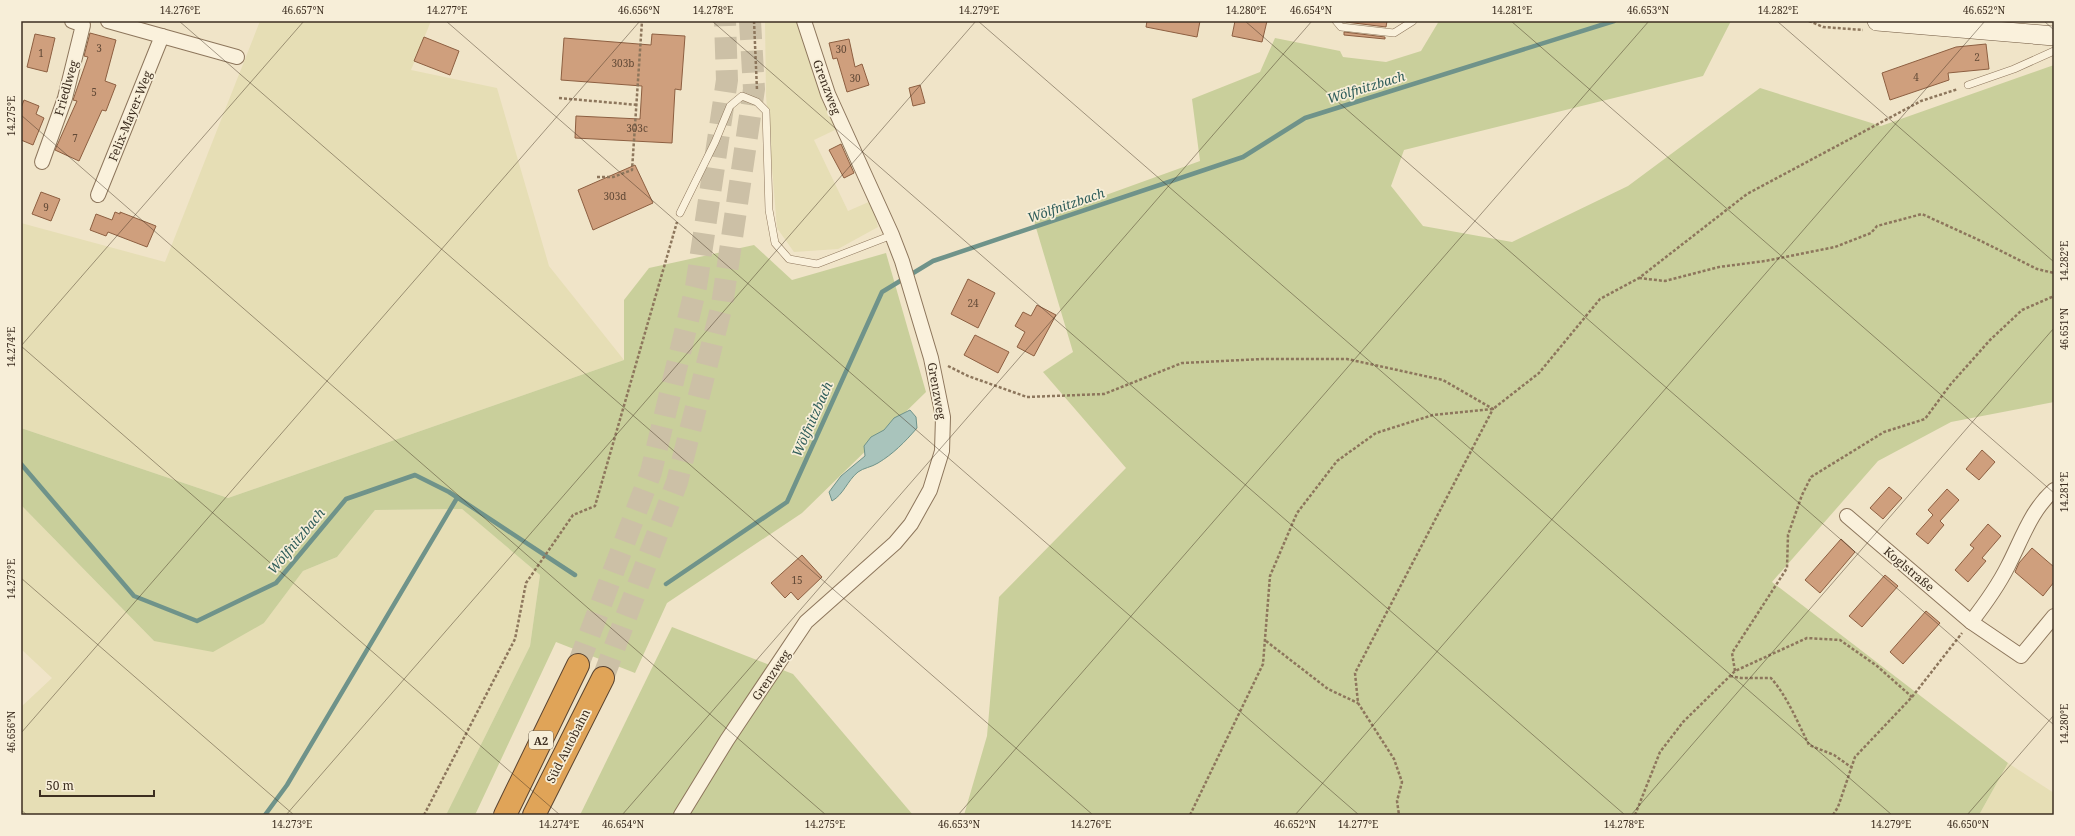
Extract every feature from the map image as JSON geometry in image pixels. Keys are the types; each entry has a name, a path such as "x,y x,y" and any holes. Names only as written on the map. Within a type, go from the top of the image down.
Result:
{"highway":[{"name":"A2","path":"505,815 578,665"},
{"name":"Süd Autobahn","path":"534,815 603,678"}],"street":[{"name":"Friedlweg","path":"42,162 65,98 83,25 72,21"},
{"path":"108,21 237,57"},
{"name":"Grenzweg","path":"681,815 727,740 806,622 895,543 911,524 930,490 942,451 943,417 931,358 902,261 892,235 828,94 804,21"},
{"path":"1877,21 2054,36"},
{"name":"Felix-Mayer-Weg","path":"98,195 162,36"},
{"path":"1971,622 1991,597 2027,526 2045,498 2054,490"},
{"name":"Koglstraße","path":"1847,516 1971,622 2022,656 2054,616"}],"lane":[{"path":"1336,21 1341,27 1394,33 1410,21"},
{"path":"1968,85 2014,69 2054,51"},
{"path":"680,212 715,142 730,106 742,96 757,102 766,111 770,210 775,242 789,259 817,264 892,235"}],"path":[{"path":"597,177 613,177 632,170 638,105 642,21"},
{"path":"754,21 757,102"},
{"path":"1399,815 1397,801 1402,782 1394,759 1358,703 1355,673 1493,409 1539,373 1600,299 1639,278 1747,194 1921,101 1968,85"},
{"path":"559,98 638,105"},
{"path":"424,815 515,639 526,583 573,515 595,506 680,212"},
{"path":"1639,278 1665,281 1719,267 1765,261 1835,247 1871,233 1877,226 1922,214 1982,241 2037,269 2054,272"},
{"path":"1735,671 1732,653 1787,568 1788,534 1802,495 1811,477 1884,432 1925,419 1950,385 1990,340 2022,310 2054,296"},
{"path":"931,358 968,376 1027,397 1104,394 1182,364 1263,359 1347,359 1443,380 1493,409"},
{"path":"1190,815 1263,664 1270,576 1297,513 1337,461 1376,433 1432,414 1493,409"},
{"path":"1834,815 1855,757 1912,697 1971,622"},
{"path":"1635,815 1660,752 1683,722 1735,671 1807,638 1840,640 1877,666 1912,697"},
{"path":"1265,641 1328,689 1358,703"},
{"path":"1730,676 1741,678 1771,678 1782,691 1787,705 1809,745 1834,755 1851,767"}],"shaded area":[{"path":"260,21 431,21 411,70 497,88 549,266 624,360 228,498 21,428 21,223 165,262"},
{"path":"765,21 796,21 839,128 814,140 848,211 871,201 878,227 838,249 794,252 777,228 766,96"},
{"path":"21,505 154,641 264,623 303,571 337,557 375,510 462,509 540,575 530,646 446,815 21,815 21,707 52,678 21,649"},
{"path":"2008,763 2054,793 2054,815 1979,815"}],"green space":[{"path":"1439,21 1731,21 1703,76 1404,150 1391,186 1423,226 1512,242 1628,186 1760,88 1881,126 2054,65 2054,402 1951,422 1878,461 1772,582 2008,763 1979,815 964,815 987,736 999,597 1126,468 1043,372 1073,352 1034,221 1200,161 1192,99 1260,72 1275,38 1340,51 1343,57 1386,62 1421,51"},
{"path":"754,245 792,280 886,253 926,392 802,513 667,603 635,673 556,642 475,815 446,815 530,646 540,575 462,509 375,510 337,557 303,571 264,623 213,652 154,641 21,505 21,428 228,498 624,360 624,300 649,268"},
{"path":"672,627 793,674 913,815 580,815"}],"water":[{"path":"910,410 916,417 917,428 889,456 858,472 840,495 832,501 829,492 841,476 865,456 864,446 871,437 884,430 894,418"}],"building":[{"path":"1147,21 1200,21 1197,37 1146,27"},
{"path":"1235,21 1267,21 1262,42 1232,36"},
{"path":"1346,21 1387,21 1386,27"},
{"path":"1344,32 1385,37 1385,39 1344,35"},
{"path":"90,33 116,40 105,81 116,85 106,111 102,110 79,161 55,150 77,101 73,100 88,57 84,56"},
{"path":"35,34 55,38 47,72 27,67"},
{"path":"652,34 685,36 681,90 675,89 672,143 575,138 576,116 640,119 642,86 561,80 564,38 651,45"},
{"path":"424,37 459,51 450,75 414,61"},
{"path":"849,39 855,67 862,64 869,85 847,92 837,58 833,59 829,43"},
{"path":"1986,44 1989,69 1948,73 1949,80 1890,100 1882,73 1956,47"},
{"path":"920,85 925,103 913,106 909,88"},
{"path":"24,100 39,106 36,114 44,118 33,145 21,140 21,108"},
{"path":"841,144 854,173 844,178 829,150"},
{"path":"635,165 653,203 593,230 578,190"},
{"path":"41,192 60,199 51,221 32,214"},
{"path":"115,212 120,214 120,212 156,226 147,247 108,232 106,236 90,230 96,214 112,220"},
{"path":"968,279 995,293 978,328 951,314"},
{"path":"1037,305 1056,315 1034,356 1017,347 1025,332 1015,326 1023,312 1031,316"},
{"path":"975,335 1009,352 998,373 964,355"},
{"path":"1982,450 1995,462 1979,480 1966,469"},
{"path":"1889,487 1902,498 1883,519 1870,508"},
{"path":"1947,489 1959,500 1940,521 1944,525 1928,544 1916,534 1933,515 1928,510"},
{"path":"1988,524 2001,536 1982,558 1986,561 1968,582 1955,570 1974,548 1970,545"},
{"path":"1841,539 1855,552 1820,593 1805,580"},
{"path":"2032,548 2054,567 2054,582 2043,596 2015,572 2019,563"},
{"path":"802,555 822,577 798,600 791,592 785,598 771,583"},
{"path":"1885,575 1898,586 1862,627 1849,616"},
{"path":"1926,611 1940,623 1903,664 1890,652"}],"waterway":[{"name":"Wölfnitzbach","path":"666,584 787,502 882,292 933,261 1243,157 1305,118 1614,21"},
{"name":"Wölfnitzbach","path":"21,464 134,596 197,621 276,583 346,499 415,475 449,492 575,575"},
{"path":"265,815 287,785 457,498"}],"tunnel":[{"path":"578,665 651,472 696,287 727,80 725,21"},
{"path":"603,678 677,482 722,305 754,89 750,21"}]}
